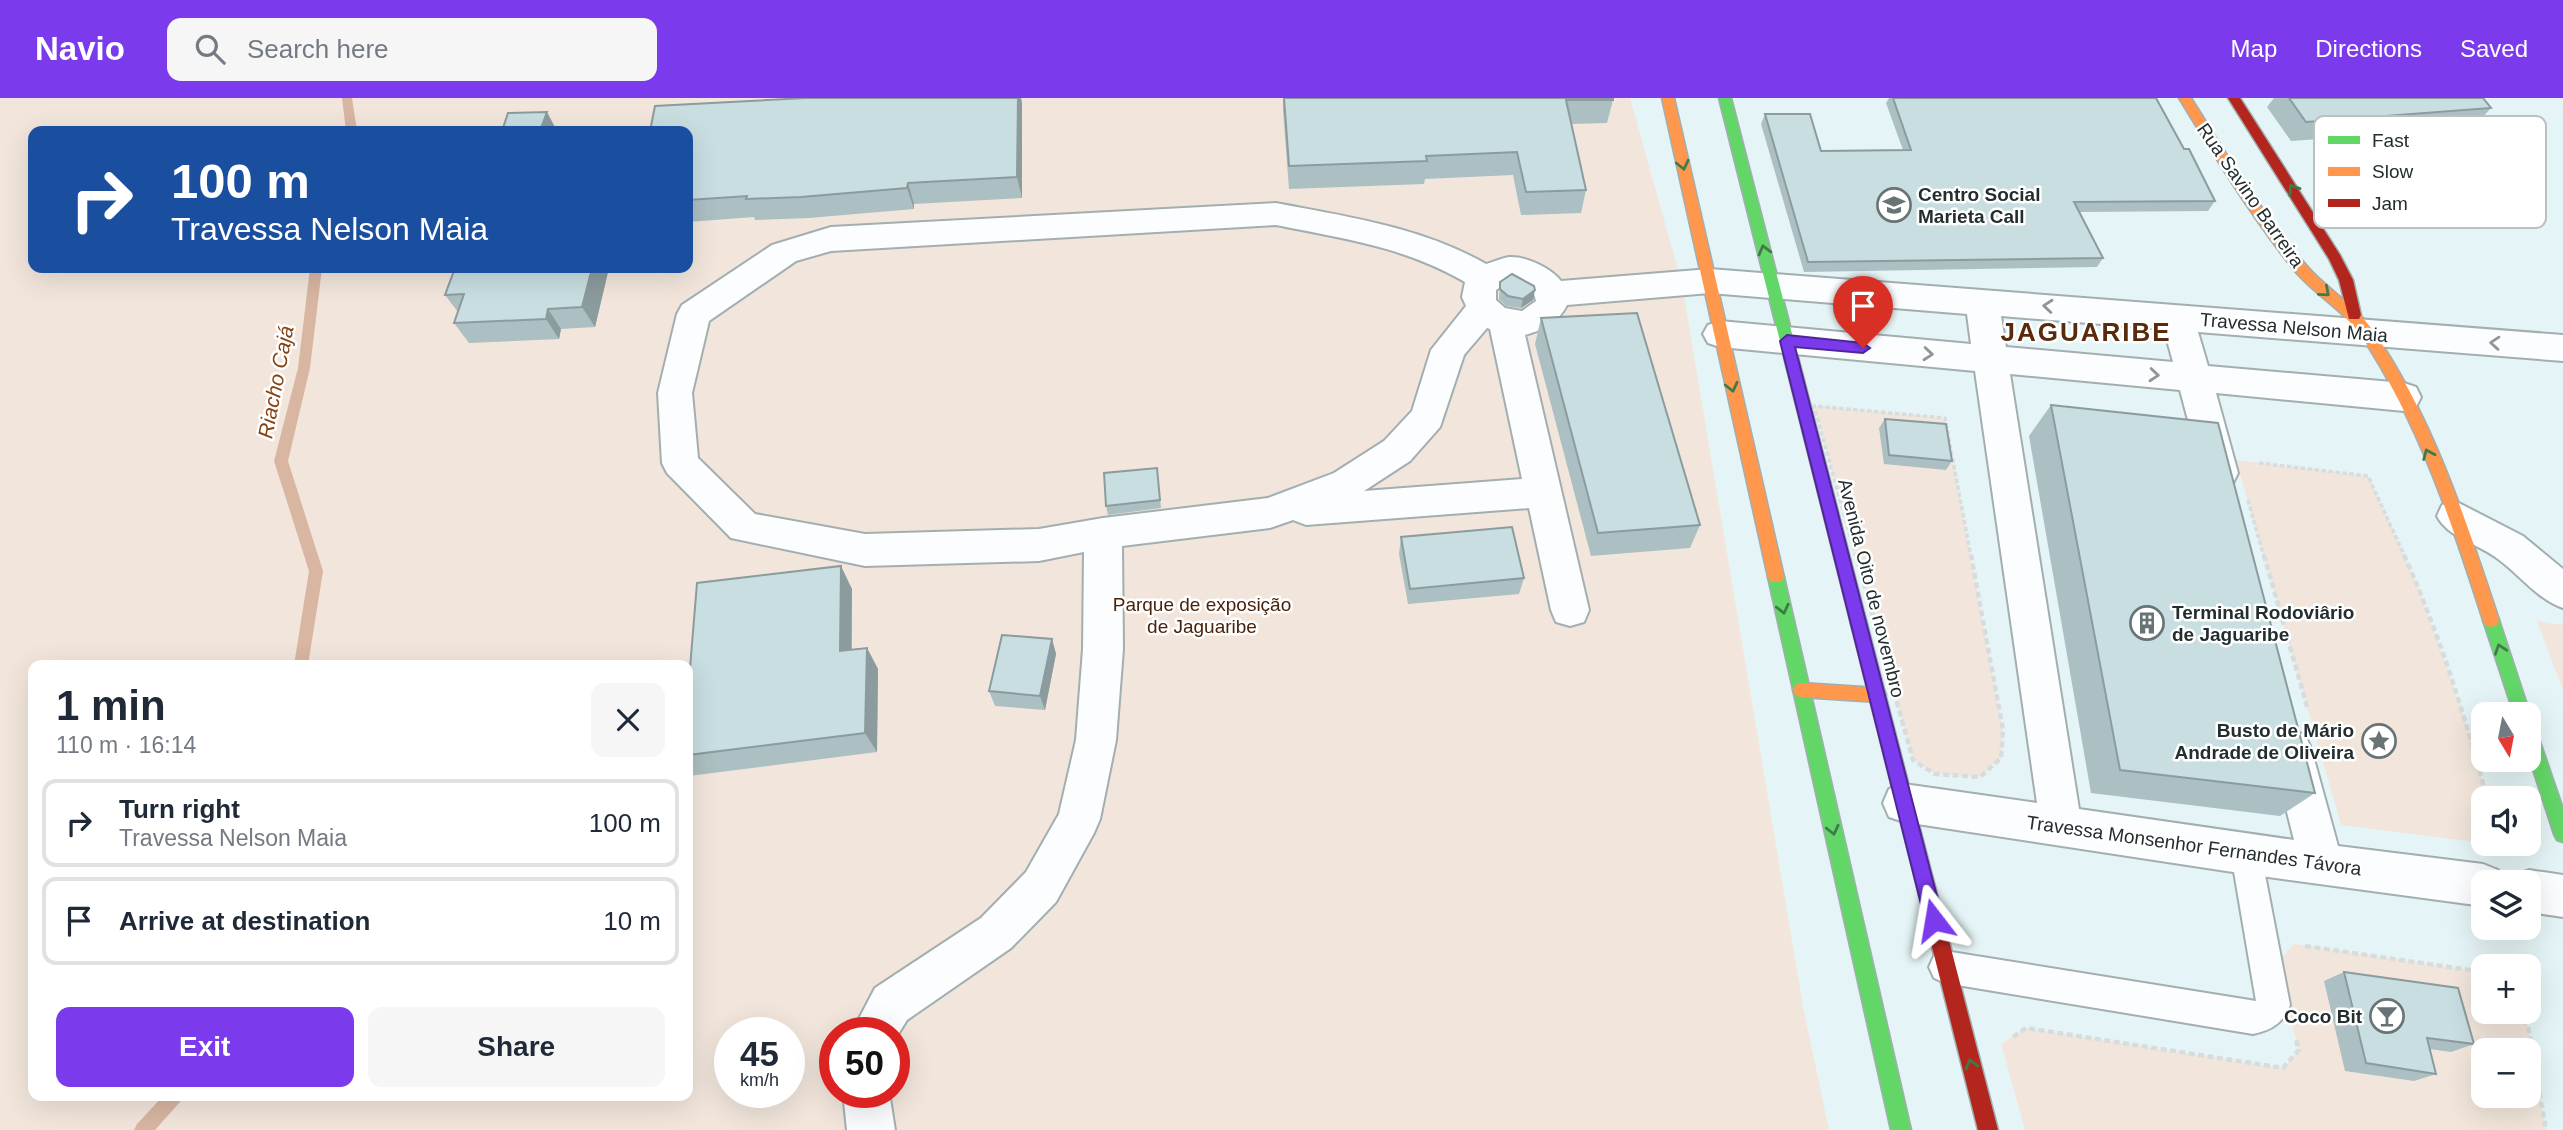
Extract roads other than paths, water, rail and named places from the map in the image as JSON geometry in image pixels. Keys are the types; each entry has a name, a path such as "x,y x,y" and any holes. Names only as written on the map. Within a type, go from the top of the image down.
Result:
{"main road":[{"path":"1668,98 1901,1130"},
{"name":"Avenida Oito de novembro","path":"1725,98 1988,1130"},
{"name":"Rua Savino Barreira","path":"2185,98 2276,237 2304,272 2360,324"},
{"name":"Rua Savino Barreira","path":"2234,98 2314,225"},
{"name":"Rua Savino Barreira","path":"2316,228 2346,280 2360,324 2404,397 2455,516 2518,702"},
{"path":"1801,690 1878,695"},
{"path":"2541,769 2563,834"}],"street":[{"path":"1541,492 1270,513 1103,533 1039,545 865,550 744,527 680,463 675,393 694,314 783,253 831,239 1276,214 1394,237 1454,261 1491,303 1533,321 1544,314 1550,305 1551,294 1546,284 1524,270 1495,271 1491,303 1541,492 1570,610"},
{"name":"Travessa Nelson Maia","path":"1551,294 1710,281 2177,316 2360,324 2563,348"},
{"path":"1982,301 2061,826"},
{"path":"1270,513 1347,482 1397,451 1428,417 1448,350 1491,303"},
{"path":"2177,316 2237,500"},
{"path":"1720,334 2404,397"},
{"path":"2455,516 2510,547 2563,592"},
{"path":"883,1017 891,1004 996,933 1041,887 1079,819 1097,727 1103,649 1103,533"},
{"path":"2297,718 2321,863"},
{"name":"Travessa Monsenhor Fernandes Távora","path":"1905,803 2246,854 2471,883"},
{"path":"2541,893 2563,896"},
{"path":"868,1108 871,1130"}],"lane":[{"path":"1945,967 2241,1016 2261,1017 2270,1012 2274,1004 2246,854"}],"waterway":[{"name":"Riacho Cajá","path":"347,98 351,126"},
{"name":"Riacho Cajá","path":"302,660 316,571 281,461 304,368 315,273"},
{"name":"Riacho Cajá","path":"143,1130 169,1101"}],"place":[{"name":"Centro Social Marieta Call","path":"1894,205"},
{"name":"Terminal Rodoviârio de Jaguaribe","path":"2147,623"},
{"name":"Busto de Mário Andrade de Oliveira","path":"2379,741"},
{"name":"Coco Bit","path":"2387,1016"}],"district":[{"name":"JAGUARIBE","path":"2086,332"}],"park label":[{"name":"Parque de exposição de Jaguaribe","path":"1202,615"}]}
